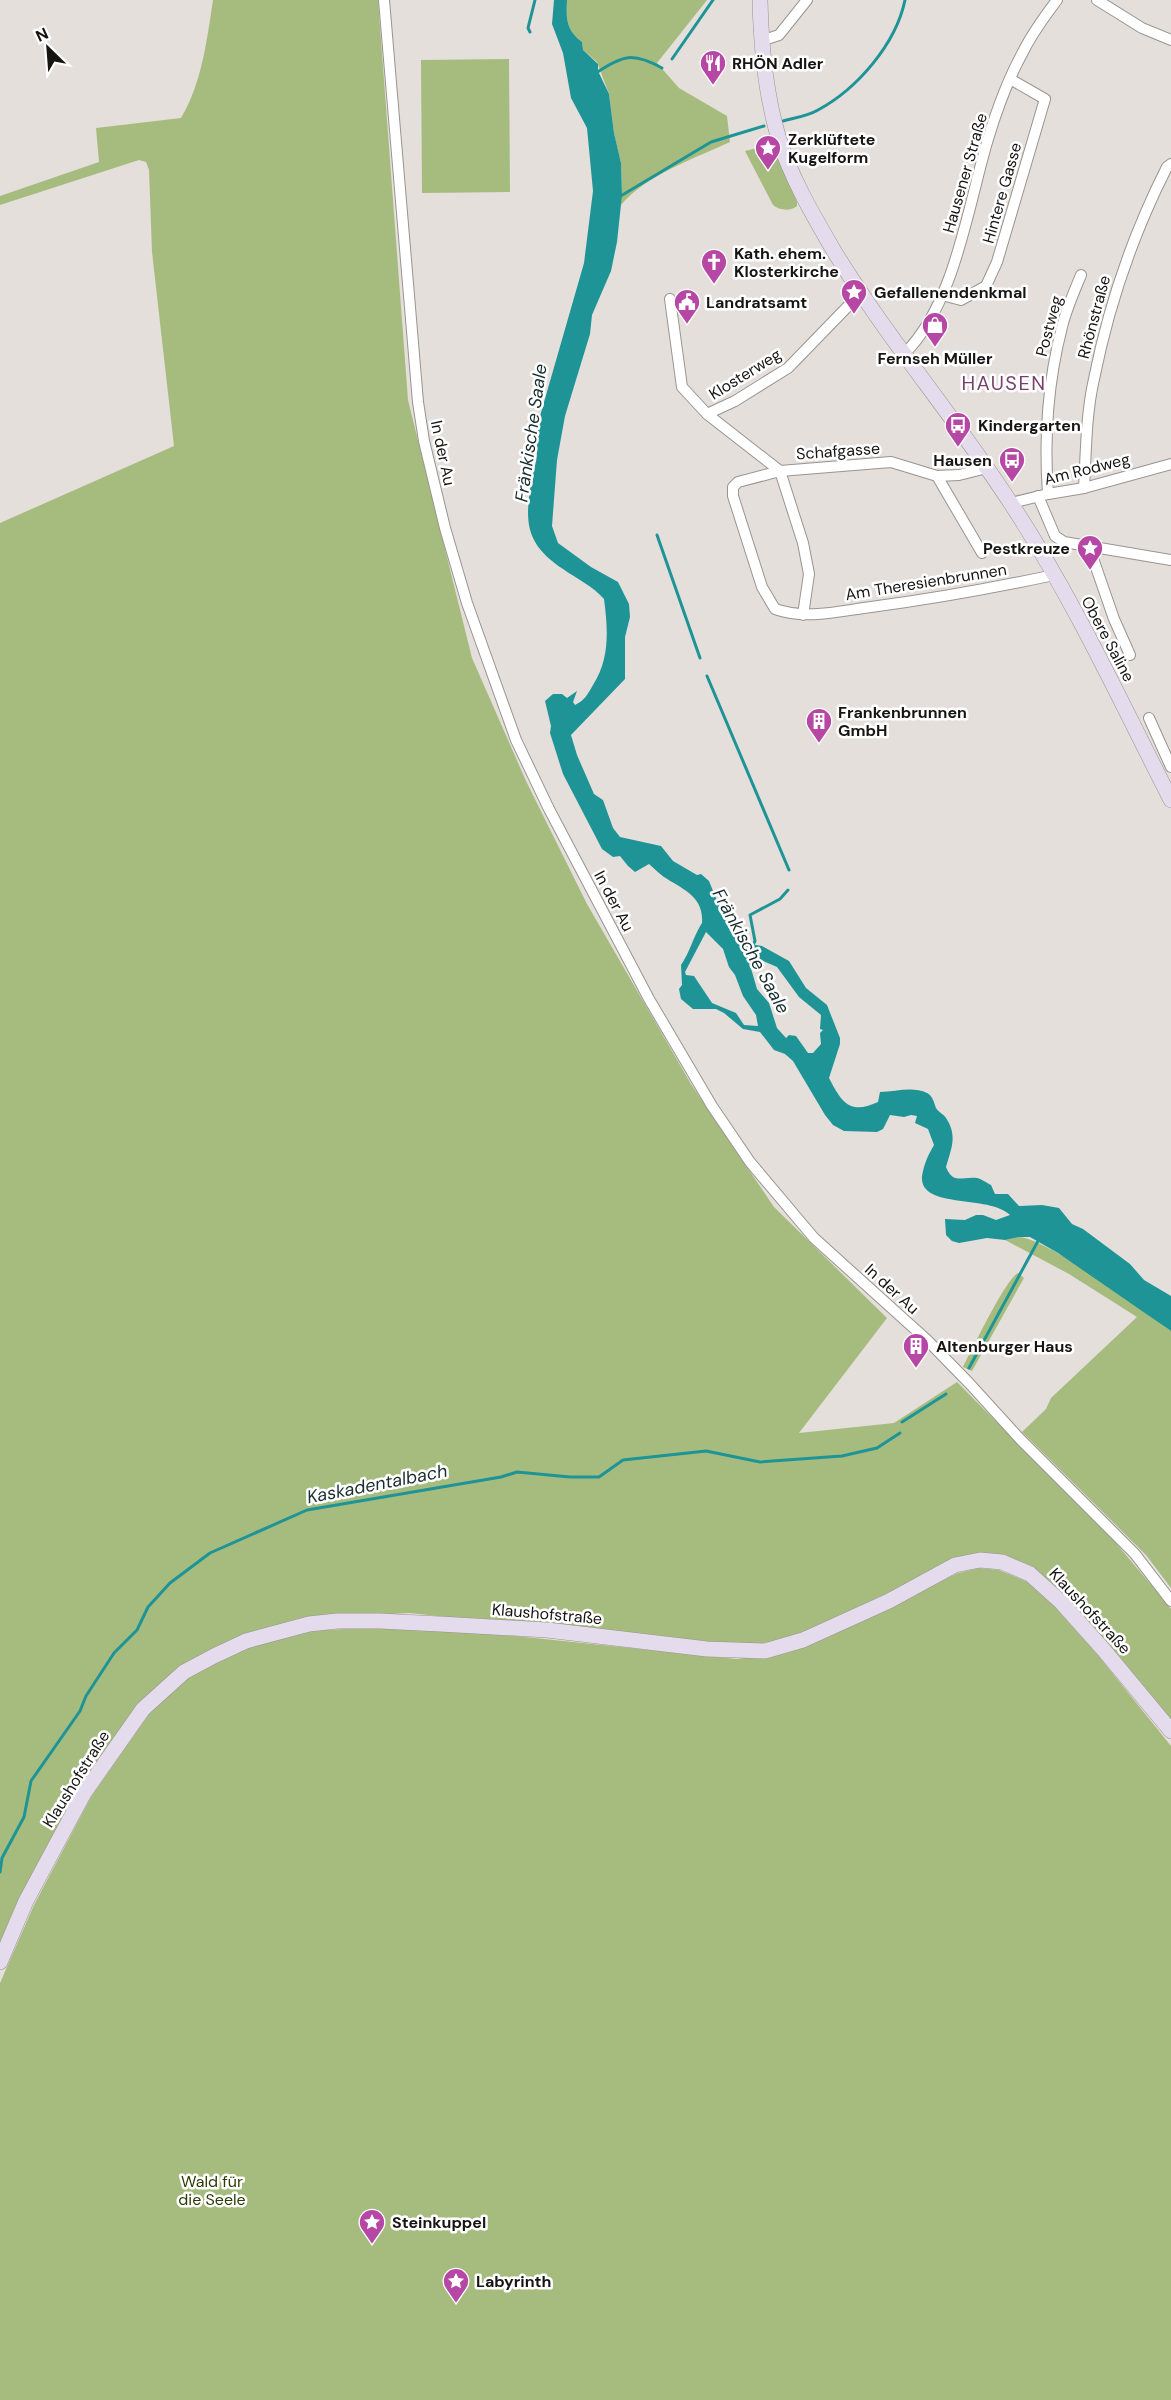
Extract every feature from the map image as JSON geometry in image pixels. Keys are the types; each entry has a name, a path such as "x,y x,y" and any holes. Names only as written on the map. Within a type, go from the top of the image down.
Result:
{"main road":[{"name":"Obere Saline","path":"760,0 761,41 771,107 779,139 810,211 862,297 1011,503 1054,575 1171,800"},
{"name":"Klaushofstraße","path":"0,1962 30,1894 84,1793 143,1709 184,1672 214,1656 246,1641 309,1624 337,1621 380,1621 547,1630 707,1649 765,1651 813,1636 955,1565 980,1560 1002,1562 1030,1574 1060,1602 1103,1649 1171,1731"}],"street":[{"name":"In der Au","path":"384,0 418,402 424,441 445,528 481,645 516,740 549,809 649,999 712,1106 750,1162 814,1238 948,1362 1020,1439 1135,1554 1171,1601"},
{"path":"761,41 779,35 807,0"},
{"name":"Hausener Straße","path":"904,354 920,339 942,295 967,221 988,138 1010,79 1030,38 1057,0"},
{"path":"1097,0 1142,28 1171,40"},
{"name":"Hintere Gasse","path":"942,295 961,300 986,286 997,262 1045,99 1010,79"},
{"name":"Rhönstraße","path":"1084,488 1093,380 1118,281 1146,210 1167,167 1171,164"},
{"name":"Postweg","path":"1081,275 1062,325 1053,372 1043,495 1055,536 1064,542 1171,560"},
{"name":"Klosterweg","path":"670,299 682,387 707,414 735,401 788,368 845,308 862,297"},
{"name":"Schafgasse","path":"707,414 780,471 891,462 937,476 959,475 987,468"},
{"name":"Am Rodweg","path":"1011,503 1084,488 1171,464"},
{"path":"780,471 809,574 803,615"},
{"name":"Am Theresienbrunnen","path":"780,471 738,482 734,487 733,496 762,587 775,609 803,615 987,589 1054,575"},
{"path":"937,476 982,553"},
{"name":"Obere Saline","path":"1089,547 1114,619 1130,655"},
{"path":"1149,718 1171,767"}],"green space":[{"path":"213,0 378,0 408,400 472,658 526,781 587,904 691,1084 774,1207 887,1318 799,1433 894,1423 957,1382 1116,1543 1171,1609 1171,1724 1032,1571 954,1562 789,1639 736,1647 409,1613 309,1619 242,1637 140,1706 0,1952 0,523 174,446 152,252 149,170 146,162 139,160 0,205 0,196 99,162 96,128 181,118 199,76"},
{"path":"567,0 707,0 657,63 679,88 727,116 730,142 657,176 643,185 620,206 621,163 609,94 597,62 583,50 582,42 570,28 567,18"},
{"path":"509,59 510,192 422,193 421,60"},
{"path":"773,144 797,202 797,206 788,210 773,205 745,151"},
{"path":"1019,1237 1033,1241 1072,1262 1171,1331 1171,1588 1146,1555 1022,1432 1046,1409 1051,1398 1137,1317 1069,1274 1005,1240"},
{"path":"1018,1273 1024,1278 972,1371 963,1367 997,1301 1012,1278"},
{"name":"Wald für die Seele","path":"979,1568 999,1570 1026,1581 1055,1607 1097,1654 1171,1746 1171,2400 0,2400 0,1983 34,1905 91,1797 149,1714 188,1677 247,1648 311,1631 409,1625 737,1659 793,1651 958,1573"}],"water":[{"name":"Fränkische Saale","path":"554,0 567,0 567,18 570,28 582,42 583,50 598,64 598,71 609,94 621,163 622,195 617,242 611,271 592,315 590,334 565,416 557,460 552,526 558,543 591,567 618,582 629,604 630,617 625,637 625,679 571,735 594,794 603,800 613,828 620,837 661,846 673,861 697,875 701,874 709,881 718,903 733,914 728,914 725,919 730,931 744,943 762,946 789,961 806,988 827,1005 840,1038 829,1078 843,1100 854,1107 860,1107 878,1102 880,1092 910,1090 929,1094 952,1131 953,1137 946,1167 952,1176 981,1179 991,1185 995,1194 1008,1194 1019,1206 1042,1205 1059,1208 1072,1224 1083,1229 1130,1264 1144,1280 1171,1296 1171,1331 1058,1253 1030,1237 1005,1240 987,1238 959,1243 952,1241 946,1235 945,1219 965,1220 976,1215 983,1215 996,1220 1010,1215 987,1205 943,1198 924,1187 922,1176 926,1160 934,1145 928,1129 915,1123 917,1116 890,1115 883,1129 877,1132 844,1131 833,1125 825,1115 793,1061 785,1054 774,1050 760,1032 743,1029 716,1009 693,1009 681,999 679,989 682,985 681,965 702,923 702,914 696,900 649,864 635,872 620,856 613,857 602,849 563,774 550,733 551,726 545,701 553,694 562,694 567,698 577,691 573,702 575,705 583,699 599,675 605,654 607,633 604,599 540,549 530,529 528,518 532,476 537,456 536,430 584,263 593,191 587,128 571,98 563,53 552,24","holes":["706,932 723,949 743,996 756,1015 758,1026 744,1025 736,1013 712,1003 694,976 686,975 685,972","756,958 777,967 799,997 821,1015 820,1029 823,1030 820,1033 821,1044 813,1053 808,1053 796,1036 789,1035 786,1038 777,1028 769,1003 757,989 750,965"]}],"waterway":[{"path":"530,32 528,28 535,0"},
{"path":"672,59 713,0"},
{"path":"783,121 818,110 833,101 860,78 884,49 893,33 905,0"},
{"path":"596,73 614,62 628,58 643,60 662,68"},
{"path":"619,197 711,142 764,126"},
{"path":"657,535 700,658"},
{"path":"707,676 789,870"},
{"name":"Fränkische Saale","path":"751,949 755,941 750,915 780,899 788,890"},
{"name":"Kaskadentalbach","path":"969,1368 1038,1241"},
{"name":"Kaskadentalbach","path":"902,1422 946,1394"},
{"name":"Kaskadentalbach","path":"0,1872 2,1858 24,1817 31,1781 80,1711 86,1696 114,1653 137,1630 148,1607 170,1583 210,1553 307,1510 501,1477 517,1472 599,1477 623,1460 706,1451 760,1462 842,1456 877,1448 900,1433"}],"place":[{"name":"RHÖN Adler","path":"713,86"},
{"name":"Zerklüftete Kugelform","path":"768,171"},
{"name":"Kath. ehem. Klosterkirche","path":"714,285"},
{"name":"Gefallenendenkmal","path":"854,315"},
{"name":"Landratsamt","path":"687,325"},
{"name":"Fernseh Müller","path":"935,348"},
{"name":"Kindergarten","path":"958,448"},
{"name":"Hausen","path":"1012,483"},
{"name":"Pestkreuze","path":"1090,571"},
{"name":"Frankenbrunnen GmbH","path":"819,744"},
{"name":"Altenburger Haus","path":"916,1369"},
{"name":"Steinkuppel","path":"372,2245"},
{"name":"Labyrinth","path":"456,2304"}],"district":[{"name":"HAUSEN","path":"1004,383"}]}
